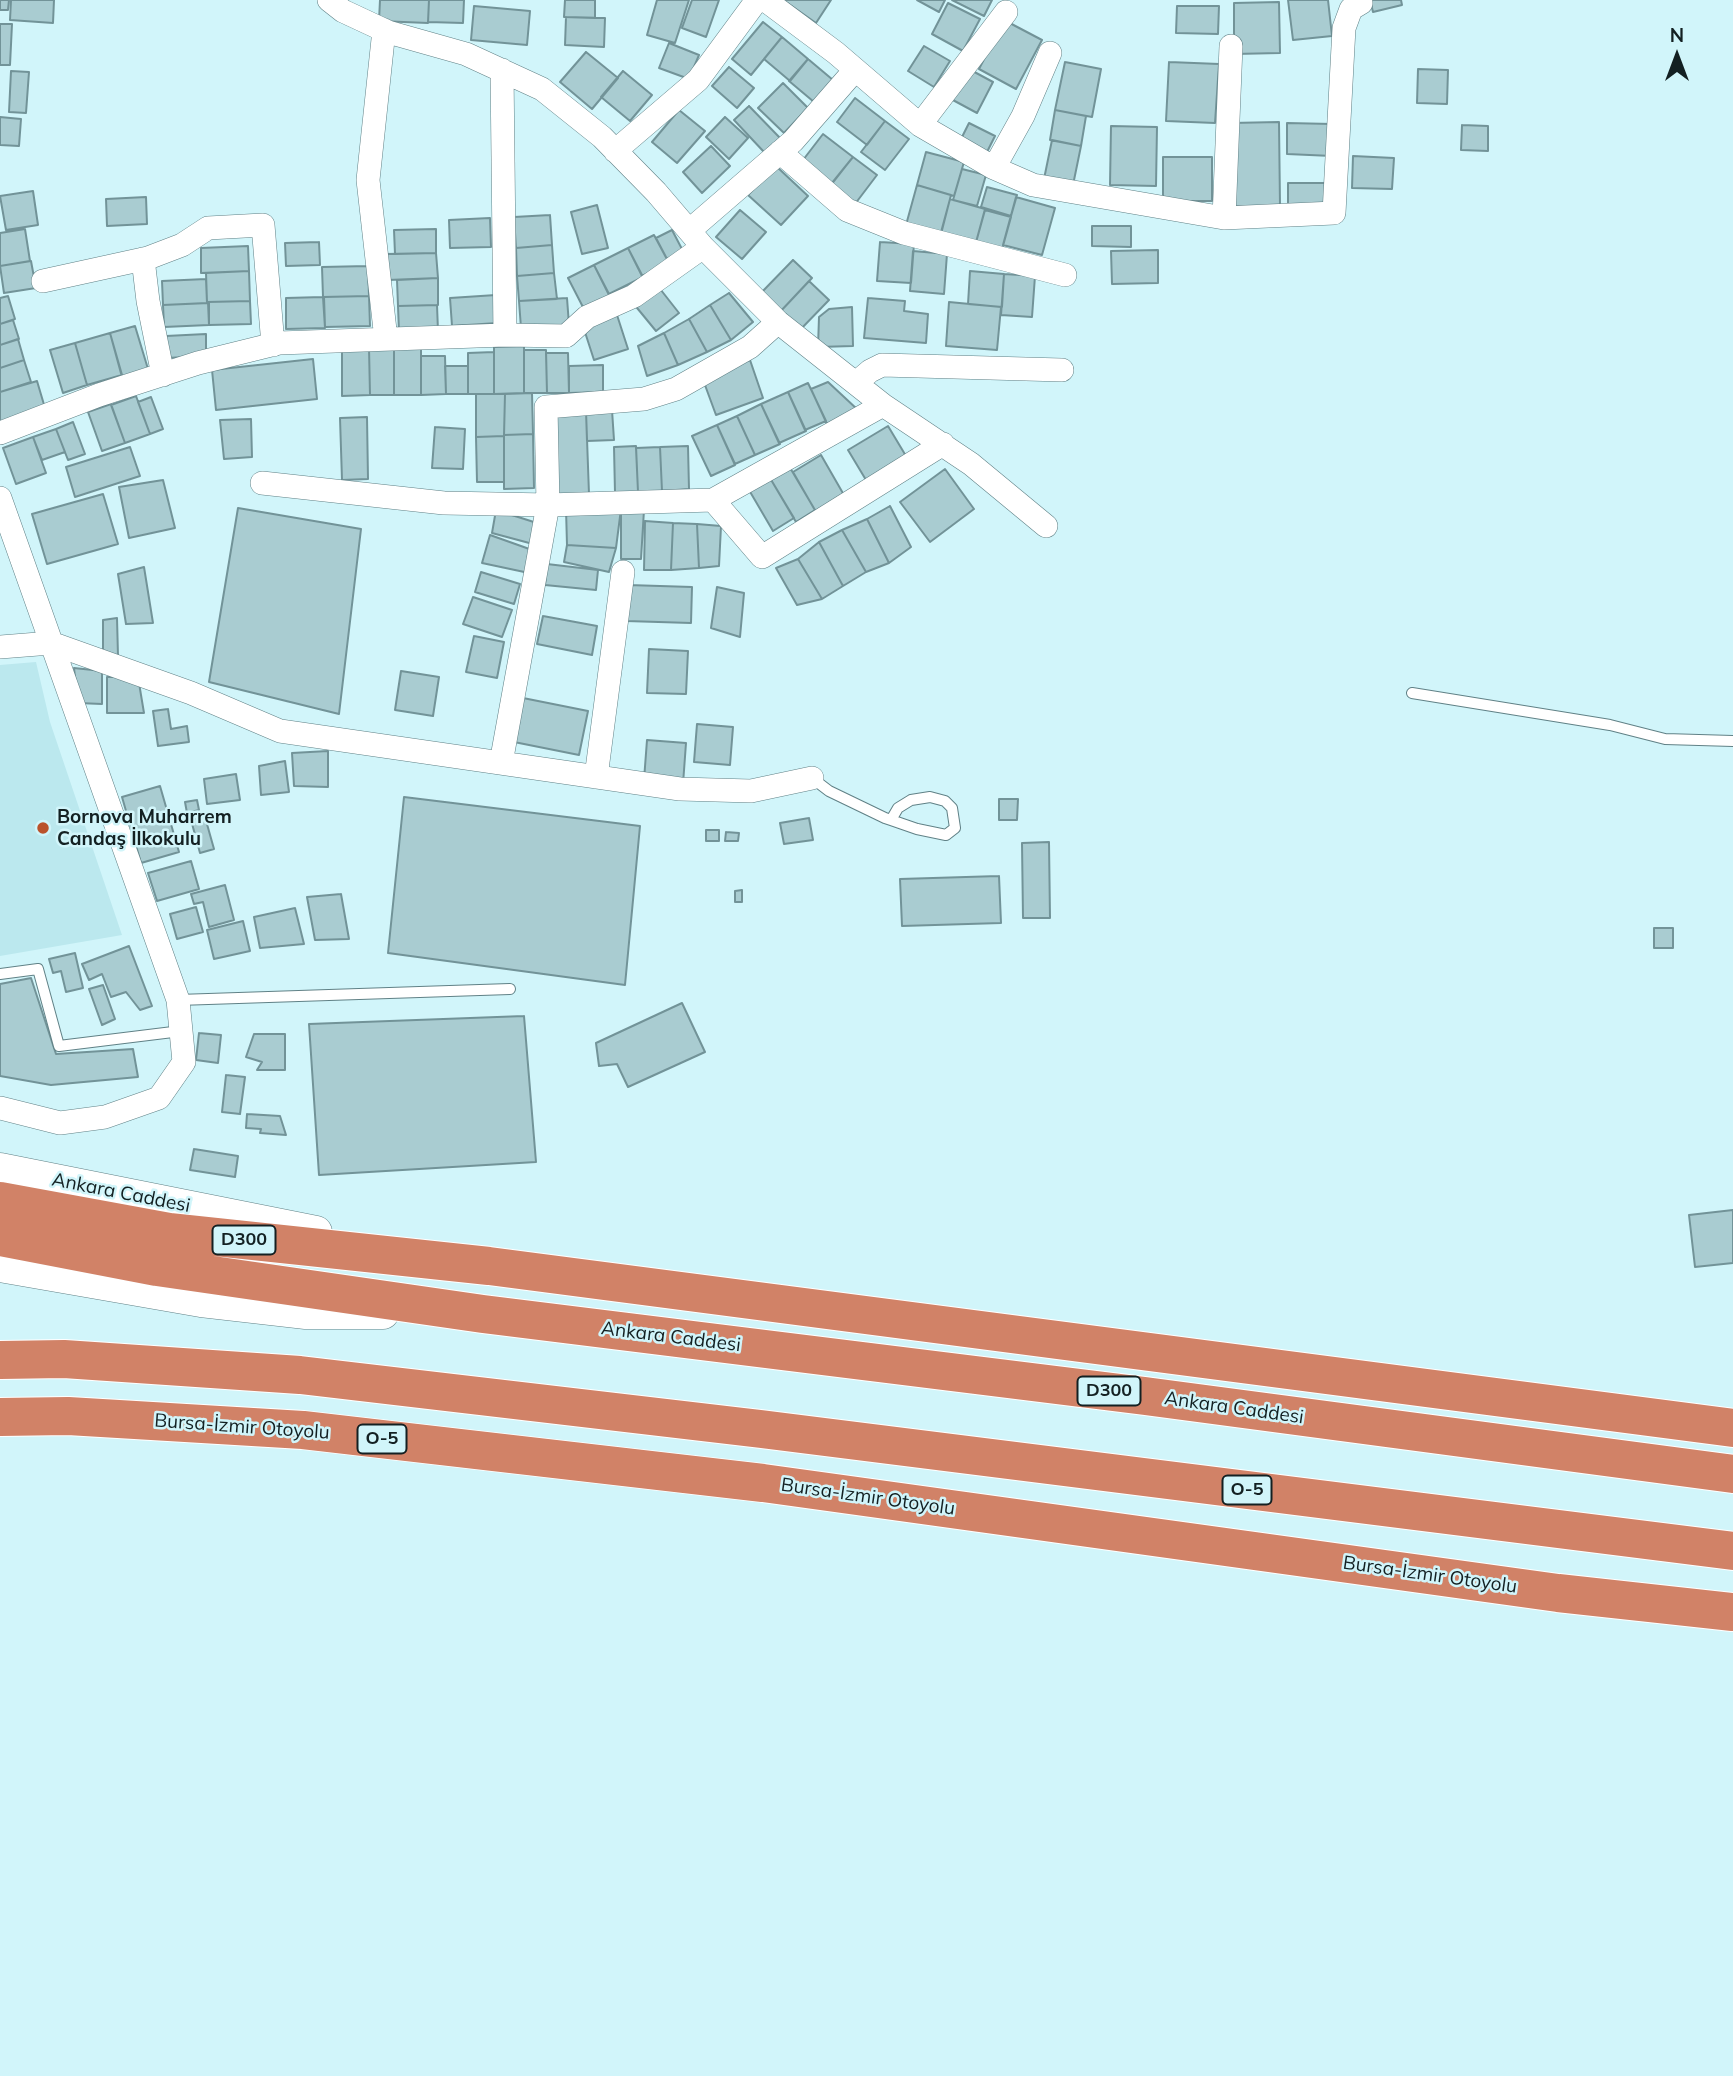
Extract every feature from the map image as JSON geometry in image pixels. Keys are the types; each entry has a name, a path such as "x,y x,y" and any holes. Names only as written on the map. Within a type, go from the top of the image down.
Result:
{"highway":[{"name":"Ankara Caddesi","path":"0,1201 169,1232 489,1266 1733,1428"},
{"name":"Ankara Caddesi","path":"0,1237 156,1267 484,1314 1145,1396 1733,1474"},
{"name":"O-5","path":"0,1360 64,1359 300,1374 1733,1551"},
{"name":"Bursa-İzmir Otoyolu","path":"0,1417 68,1416 303,1430 763,1483 1558,1592 1733,1612"}],"main road":[{"name":"Ankara Caddesi","path":"0,1170 489,1266"},
{"name":"Ankara Caddesi","path":"0,1266 201,1301 306,1313 484,1314"}],"street":[{"path":"329,0 343,11 384,30 467,54 542,89 615,151 778,323 883,405 971,464 1046,526"},
{"path":"615,151 698,80 757,0"},
{"path":"765,0 920,125 994,167 1033,185 1224,218 1334,213 1344,28 1351,9 1361,3"},
{"path":"920,125 1006,12"},
{"path":"384,30 368,180 386,339"},
{"path":"1224,218 1231,46"},
{"path":"994,167 1023,116 1050,53"},
{"path":"502,70 505,335"},
{"path":"0,433 99,395 198,363 273,345 505,335 566,336 587,317 634,296 793,141 855,70"},
{"path":"780,152 847,210 904,233 1065,275"},
{"path":"43,281 143,259 182,245 208,228 263,225 273,345"},
{"path":"143,259 148,301 163,375"},
{"path":"501,763 548,505 547,407 644,399 676,389 750,347 778,323"},
{"path":"856,383 881,365 1062,370"},
{"path":"262,483 444,503 548,505 713,500 883,405"},
{"path":"713,500 762,557 943,444"},
{"path":"0,498 8,547 51,643 178,1000 184,1062 159,1098 105,1117 60,1123 0,1108"},
{"path":"596,776 623,572"},
{"path":"0,647 51,643 191,692 280,731 680,789 751,791 812,778"}],"lane":[{"path":"1412,692 1610,725 1665,739 1733,741"},
{"path":"812,778 829,791 891,820 946,835 955,828 952,808 945,801 930,797 911,800 898,808 891,820"},
{"path":"0,974 38,969 59,1046 181,1031"},
{"path":"178,1000 510,989"}],"shaded area":[{"name":"Bornova Muharrem Candaş İlkokulu","path":"36,662 50,722 122,935 0,956 0,665"}],"building":[{"path":"0,0 9,0 8,10 0,10"},
{"path":"11,0 54,0 53,23 10,20"},
{"path":"380,0 429,0 428,23 379,21"},
{"path":"429,0 464,0 463,23 428,22"},
{"path":"565,0 595,0 595,18 564,17"},
{"path":"657,0 689,0 675,43 647,35"},
{"path":"692,0 719,0 706,37 682,28"},
{"path":"783,0 831,0 816,23"},
{"path":"917,0 945,0 939,12"},
{"path":"952,0 992,0 984,16"},
{"path":"1288,0 1328,0 1332,36 1293,40"},
{"path":"1370,0 1401,0 1402,5 1373,12"},
{"path":"1279,2 1280,53 1234,54 1234,3"},
{"path":"948,3 980,19 963,51 932,34"},
{"path":"474,6 530,11 527,45 471,40"},
{"path":"1177,6 1219,6 1218,34 1176,33"},
{"path":"566,17 605,18 604,47 565,45"},
{"path":"1004,20 1042,40 1016,89 979,69"},
{"path":"763,22 782,37 751,75 732,59"},
{"path":"0,24 12,24 10,65 0,65"},
{"path":"782,37 808,59 790,81 764,59"},
{"path":"669,43 699,55 689,79 659,68"},
{"path":"924,46 950,61 934,87 908,71"},
{"path":"586,52 618,78 592,109 560,82"},
{"path":"808,59 833,80 814,102 789,81"},
{"path":"1065,62 1101,69 1092,117 1055,110"},
{"path":"1169,62 1219,64 1215,123 1166,121"},
{"path":"729,67 754,88 737,108 712,86"},
{"path":"967,68 993,82 977,113 951,99"},
{"path":"1418,69 1448,70 1447,104 1417,103"},
{"path":"11,71 29,72 26,113 9,112"},
{"path":"623,71 652,95 630,121 601,97"},
{"path":"783,83 808,108 784,133 758,108"},
{"path":"855,98 885,121 867,145 837,122"},
{"path":"749,106 780,138 764,152 734,120"},
{"path":"679,110 705,131 677,163 652,142"},
{"path":"1055,110 1086,116 1081,146 1050,140"},
{"path":"0,117 21,119 19,146 0,145"},
{"path":"725,117 748,138 729,159 706,137"},
{"path":"885,121 909,139 885,170 861,152"},
{"path":"1279,122 1280,206 1231,206 1231,123"},
{"path":"969,123 995,136 987,152 961,139"},
{"path":"1287,123 1332,124 1332,156 1287,154"},
{"path":"1462,125 1488,126 1488,151 1461,150"},
{"path":"1111,126 1157,127 1156,186 1110,185"},
{"path":"823,134 853,157 832,183 803,160"},
{"path":"1052,140 1081,146 1073,185 1044,179"},
{"path":"711,146 730,166 702,193 683,172"},
{"path":"926,152 964,162 954,196 917,185"},
{"path":"1353,156 1394,158 1392,189 1352,188"},
{"path":"853,157 877,175 855,204 831,185"},
{"path":"1163,157 1212,157 1212,201 1163,201"},
{"path":"776,166 808,196 781,225 748,195"},
{"path":"962,169 986,175 977,206 953,200"},
{"path":"1288,183 1327,183 1327,205 1288,205"},
{"path":"917,185 951,195 941,234 906,225"},
{"path":"987,187 1017,195 1011,216 981,207"},
{"path":"33,191 38,225 6,230 0,196"},
{"path":"146,197 147,224 107,226 106,199"},
{"path":"1016,197 1055,208 1042,255 1003,245"},
{"path":"950,199 985,209 975,246 940,236"},
{"path":"597,205 608,248 582,254 571,212"},
{"path":"740,210 766,232 742,259 716,237"},
{"path":"985,210 1011,217 1001,253 975,246"},
{"path":"550,215 552,245 516,248 514,217"},
{"path":"490,218 491,247 450,248 449,220"},
{"path":"1092,226 1131,226 1131,247 1092,246"},
{"path":"25,229 30,261 0,266 0,233"},
{"path":"436,229 436,253 395,254 394,230"},
{"path":"672,230 683,251 667,259 656,238"},
{"path":"654,235 669,263 642,276 628,248"},
{"path":"319,242 320,265 286,266 285,243"},
{"path":"880,242 914,244 911,283 877,281"},
{"path":"552,245 554,273 517,276 516,248"},
{"path":"248,246 249,271 201,273 201,248"},
{"path":"628,248 643,277 609,294 594,265"},
{"path":"1158,250 1158,283 1112,284 1111,251"},
{"path":"913,251 947,254 944,294 910,291"},
{"path":"436,253 438,278 388,280 386,254"},
{"path":"793,260 812,278 779,313 760,294"},
{"path":"31,261 36,288 4,293 0,266"},
{"path":"594,265 611,299 585,311 568,278"},
{"path":"368,266 369,296 323,297 322,267"},
{"path":"249,271 250,301 207,302 206,273"},
{"path":"970,271 1004,274 1002,307 968,304"},
{"path":"554,273 557,299 519,301 517,276"},
{"path":"1004,274 1035,276 1032,317 1001,315"},
{"path":"438,278 438,305 398,306 397,280"},
{"path":"206,279 207,303 163,305 162,281"},
{"path":"809,281 829,300 799,331 779,313"},
{"path":"657,285 679,313 656,331 633,303"},
{"path":"729,293 753,322 731,340 710,305"},
{"path":"496,295 497,323 452,326 450,298"},
{"path":"8,296 15,319 0,324 0,298"},
{"path":"369,296 370,326 325,327 324,297"},
{"path":"323,297 325,328 286,329 286,298"},
{"path":"567,298 569,325 521,328 519,301"},
{"path":"868,298 905,301 904,311 928,314 926,343 864,338"},
{"path":"250,301 251,324 209,325 208,302"},
{"path":"949,302 1001,307 997,350 946,346"},
{"path":"209,303 209,325 164,327 163,305"},
{"path":"437,305 438,331 399,332 398,306"},
{"path":"710,305 731,340 707,352 689,319"},
{"path":"852,307 853,346 818,347 819,317 829,309"},
{"path":"617,315 628,349 594,360 583,326"},
{"path":"689,319 707,352 678,365 664,333"},
{"path":"13,320 19,339 0,345 0,324"},
{"path":"135,326 148,369 122,377 110,333"},
{"path":"110,333 122,375 87,385 75,343"},
{"path":"664,333 678,365 647,376 638,346"},
{"path":"206,334 206,356 167,358 166,336"},
{"path":"18,339 24,360 0,368 0,345"},
{"path":"75,343 87,385 63,393 50,350"},
{"path":"524,346 524,393 494,394 494,347"},
{"path":"369,348 370,395 342,396 342,349"},
{"path":"369,348 394,348 394,395 370,395"},
{"path":"394,348 421,348 421,395 394,395"},
{"path":"524,350 546,350 547,393 524,393"},
{"path":"494,352 494,394 468,394 468,353"},
{"path":"546,353 568,353 569,393 547,393"},
{"path":"421,356 445,356 446,394 421,395"},
{"path":"313,359 317,399 216,410 212,370"},
{"path":"24,360 31,382 0,392 0,368"},
{"path":"750,360 763,398 716,415 702,377"},
{"path":"603,365 603,392 569,393 569,366"},
{"path":"445,366 468,366 468,394 446,394"},
{"path":"37,381 45,408 0,422 0,392"},
{"path":"828,382 858,410 827,424 811,389"},
{"path":"808,383 826,421 805,430 788,392"},
{"path":"788,392 806,431 779,443 761,404"},
{"path":"532,393 533,434 504,435 505,394"},
{"path":"476,394 505,394 504,436 476,437"},
{"path":"136,396 150,434 125,443 111,405"},
{"path":"151,397 163,429 150,434 138,402"},
{"path":"111,404 125,443 102,451 88,412"},
{"path":"761,404 780,444 755,455 737,416"},
{"path":"612,410 614,440 587,441 586,411"},
{"path":"586,411 589,494 554,495 552,412"},
{"path":"737,416 755,455 735,464 717,425"},
{"path":"367,417 368,479 342,480 340,418"},
{"path":"251,419 252,457 224,459 220,420"},
{"path":"73,422 85,454 68,460 56,429"},
{"path":"717,425 735,465 711,476 692,436"},
{"path":"888,426 909,461 869,485 848,450"},
{"path":"435,427 465,429 463,469 432,468"},
{"path":"56,429 65,452 42,460 33,437"},
{"path":"533,434 534,488 504,489 504,435"},
{"path":"504,436 504,482 477,482 476,437"},
{"path":"33,437 46,473 16,484 3,448"},
{"path":"636,446 638,492 615,493 614,447"},
{"path":"688,446 689,489 662,491 660,447"},
{"path":"130,447 140,476 75,497 66,467"},
{"path":"660,447 662,491 638,492 636,448"},
{"path":"821,455 844,495 816,512 793,472"},
{"path":"789,466 815,510 796,522 770,478"},
{"path":"945,469 974,509 930,542 900,502"},
{"path":"770,478 794,518 773,531 749,490"},
{"path":"163,480 175,528 129,538 119,487"},
{"path":"103,494 118,544 47,564 32,514"},
{"path":"890,506 911,547 889,563 867,519"},
{"path":"238,508 361,529 339,714 209,682"},
{"path":"566,509 621,509 616,548 567,545"},
{"path":"621,509 644,510 641,559 621,559"},
{"path":"496,510 537,523 533,544 492,533"},
{"path":"867,519 889,563 866,572 842,530"},
{"path":"645,521 673,523 671,570 644,570"},
{"path":"673,523 697,524 699,568 671,570"},
{"path":"697,524 721,526 719,566 699,568"},
{"path":"842,530 866,572 843,586 819,542"},
{"path":"490,535 535,551 529,573 482,563"},
{"path":"819,542 843,586 822,599 798,559"},
{"path":"567,545 616,548 609,572 564,562"},
{"path":"798,559 822,599 797,605 776,568"},
{"path":"547,564 598,570 596,590 545,585"},
{"path":"144,567 153,623 126,624 118,574"},
{"path":"481,572 520,584 514,604 475,592"},
{"path":"628,585 692,587 691,623 626,621"},
{"path":"717,587 744,593 740,637 711,628"},
{"path":"473,597 512,610 502,637 463,624"},
{"path":"543,616 597,626 592,655 537,644"},
{"path":"117,618 118,656 103,653 103,620"},
{"path":"474,636 504,642 497,678 466,672"},
{"path":"649,649 688,651 686,694 647,693"},
{"path":"74,668 102,671 102,704 78,703"},
{"path":"401,671 439,677 433,716 395,710"},
{"path":"107,677 138,677 144,713 107,713"},
{"path":"518,697 588,711 579,755 509,741"},
{"path":"168,709 171,729 187,726 189,742 158,746 153,711"},
{"path":"697,724 733,727 730,765 694,762"},
{"path":"647,740 686,743 683,784 644,780"},
{"path":"328,751 328,787 294,786 292,753"},
{"path":"285,761 289,792 261,795 259,766"},
{"path":"236,774 240,800 207,804 204,779"},
{"path":"160,786 179,852 141,863 122,797"},
{"path":"404,797 640,826 625,985 388,953"},
{"path":"999,799 1018,799 1017,820 999,820"},
{"path":"197,800 199,810 187,813 185,802"},
{"path":"205,817 214,849 200,853 191,820"},
{"path":"809,818 813,840 784,844 780,823"},
{"path":"706,830 719,830 719,841 706,841"},
{"path":"726,832 739,833 738,841 725,841"},
{"path":"1049,842 1050,918 1023,918 1022,843"},
{"path":"191,861 199,889 157,901 148,873"},
{"path":"999,876 1001,923 902,926 900,879"},
{"path":"225,885 234,920 209,927 203,902 194,904 191,894"},
{"path":"742,890 742,902 735,902 735,891"},
{"path":"341,894 349,939 315,940 307,897"},
{"path":"196,907 203,932 177,939 170,914"},
{"path":"295,908 304,944 260,948 254,917"},
{"path":"243,921 250,951 214,959 207,930"},
{"path":"1654,928 1673,928 1673,948 1654,948"},
{"path":"129,946 152,1006 140,1010 126,992 111,997 102,974 89,980 82,964"},
{"path":"75,953 83,988 66,992 61,971 53,973 49,959"},
{"path":"31,978 56,1054 133,1049 138,1077 51,1085 0,1076 0,984"},
{"path":"103,985 115,1019 102,1025 89,989"},
{"path":"682,1003 705,1052 628,1087 617,1064 599,1066 596,1043"},
{"path":"524,1016 536,1162 319,1175 309,1024"},
{"path":"199,1033 221,1035 218,1063 196,1060"},
{"path":"254,1034 285,1034 285,1070 257,1070 262,1062 246,1057"},
{"path":"226,1075 245,1077 240,1114 222,1112"},
{"path":"247,1114 280,1116 286,1135 260,1133 261,1129 246,1128"},
{"path":"194,1149 238,1156 235,1177 190,1170"},
{"path":"1733,1210 1733,1263 1695,1267 1689,1215"}],"place":[{"name":"Bornova Muharrem Candaş İlkokulu","path":"43,828"}]}
